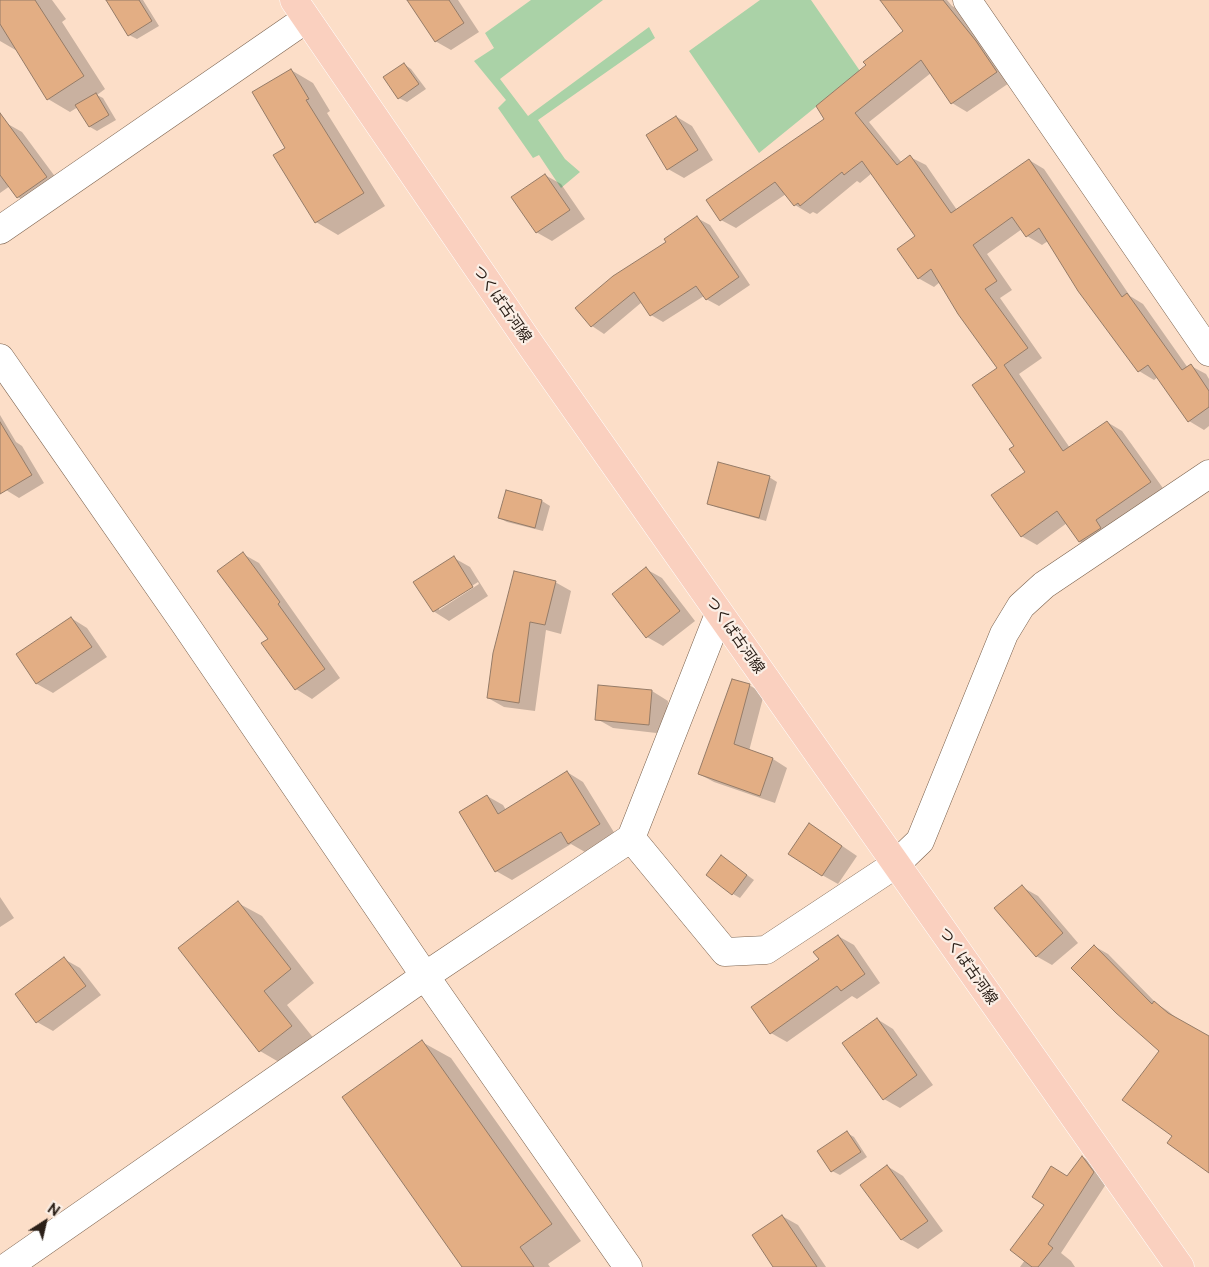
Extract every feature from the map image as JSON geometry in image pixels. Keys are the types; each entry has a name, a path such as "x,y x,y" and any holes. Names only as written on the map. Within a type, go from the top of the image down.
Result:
{"main road":[{"name":"つくば古河線","path":"300,10 719,614 1180,1267"}],"street":[{"path":"967,0 1209,352"},
{"path":"0,230 300,10"},
{"path":"0,358 185,624 425,976 628,1267"},
{"path":"631,838 725,952 766,950 896,864 920,841 1004,634 1021,606 1044,585 1209,474"},
{"path":"7,1267 425,976 631,838 719,614"}],"green space":[{"path":"531,0 603,0 500,79 528,116 649,27 655,38 538,120 565,159 580,172 561,188 539,155 533,158 498,108 506,100 474,61 494,48 485,33"},
{"path":"760,0 811,0 860,71 759,153 689,51"}],"building":[{"path":"0,0 35,0 84,76 47,100 0,24"},
{"path":"106,0 139,0 152,21 128,36"},
{"path":"407,0 449,0 464,23 435,42"},
{"path":"880,0 943,0 976,41 997,72 951,104 921,60 855,113 897,165 910,155 951,213 1029,159 1122,297 1127,293 1182,370 1191,364 1209,391 1209,407 1188,422 1148,365 1138,372 1078,291 1039,228 1026,237 1012,217 973,245 997,281 985,289 1028,348 1004,365 1063,451 1107,421 1151,482 1096,520 1101,528 1079,542 1057,511 1021,537 991,495 1025,472 1009,449 1014,446 972,385 997,368 958,314 931,269 918,279 897,249 915,236 862,161 844,175 842,172 800,206 798,203 794,206 775,182 720,221 706,200 824,119 816,106 866,65 863,62 903,31"},
{"path":"404,63 419,84 398,99 383,77"},
{"path":"291,69 309,99 306,100 364,193 315,223 273,155 285,148 252,92"},
{"path":"96,93 109,115 89,127 75,105"},
{"path":"0,113 47,177 17,198 0,175"},
{"path":"676,116 698,150 667,170 646,135"},
{"path":"545,174 570,210 536,233 511,197"},
{"path":"697,216 739,277 706,300 696,286 650,316 634,292 591,327 575,308 613,276 666,242 664,239"},
{"path":"0,422 32,475 0,494"},
{"path":"718,462 770,476 759,518 707,504"},
{"path":"506,490 542,500 535,528 498,518"},
{"path":"243,552 280,602 278,604 325,669 295,690 261,643 268,639 217,571"},
{"path":"454,556 473,587 433,612 413,582"},
{"path":"646,567 680,611 646,638 612,594"},
{"path":"514,571 556,581 545,625 530,622 519,703 487,698 493,653"},
{"path":"71,617 92,647 36,684 16,654"},
{"path":"732,679 750,684 734,744 773,758 760,796 698,774"},
{"path":"598,685 652,690 649,725 595,720"},
{"path":"567,771 600,824 568,844 561,832 495,872 459,812 487,795 498,814"},
{"path":"809,823 842,846 822,876 788,854"},
{"path":"721,855 747,875 732,895 706,875"},
{"path":"1022,885 1063,933 1036,957 994,908"},
{"path":"238,901 291,969 264,991 292,1026 259,1052 178,948"},
{"path":"838,935 865,974 841,991 837,986 770,1034 751,1007 819,959 813,952"},
{"path":"1094,945 1152,1004 1154,1001 1168,1013 1209,1036 1209,1173 1167,1143 1172,1136 1122,1100 1159,1051 1116,1013 1071,968"},
{"path":"64,957 86,986 36,1023 15,994"},
{"path":"877,1018 917,1075 883,1100 842,1043"},
{"path":"422,1040 552,1224 520,1247 534,1267 462,1267 342,1097"},
{"path":"847,1131 861,1152 831,1172 817,1151"},
{"path":"1082,1156 1094,1172 1048,1244 1053,1248 1038,1267 1032,1267 1010,1250 1044,1205 1032,1197 1051,1166 1067,1176"},
{"path":"887,1165 928,1221 901,1240 860,1185"},
{"path":"782,1215 817,1267 773,1267 752,1235"}]}
